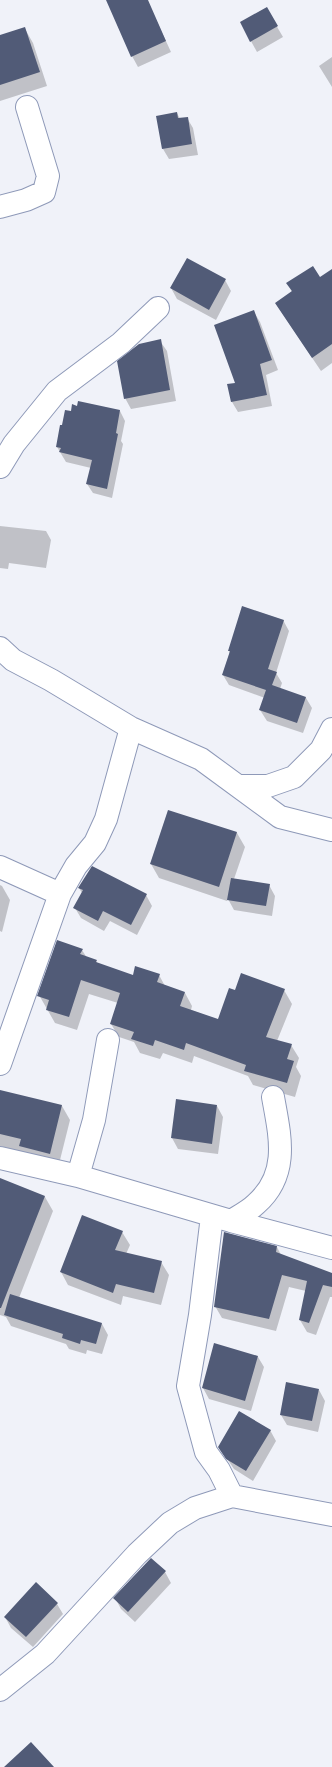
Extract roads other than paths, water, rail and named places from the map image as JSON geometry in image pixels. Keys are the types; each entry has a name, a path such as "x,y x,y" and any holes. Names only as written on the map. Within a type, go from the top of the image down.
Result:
{"street":[{"path":"0,207 26,200 44,192 48,176 27,107"},
{"path":"0,467 14,444 57,391 121,343 158,308"},
{"path":"0,648 13,660 51,680 131,728 201,759 280,817 332,830"},
{"path":"0,1064 60,894 76,866 95,843 106,819 131,728"},
{"path":"238,786 268,786 294,777 321,750 332,729"},
{"path":"0,867 60,894"},
{"path":"78,1176 94,1120 108,1040"},
{"path":"222,1219 257,1204 272,1184 280,1166 280,1139 273,1097"},
{"path":"0,1158 78,1176 222,1219 332,1248"},
{"path":"222,1219 200,1315 188,1386 206,1452 219,1470 232,1496"},
{"path":"0,1690 45,1654 136,1554 170,1523 195,1508 232,1496 332,1515"}]}
